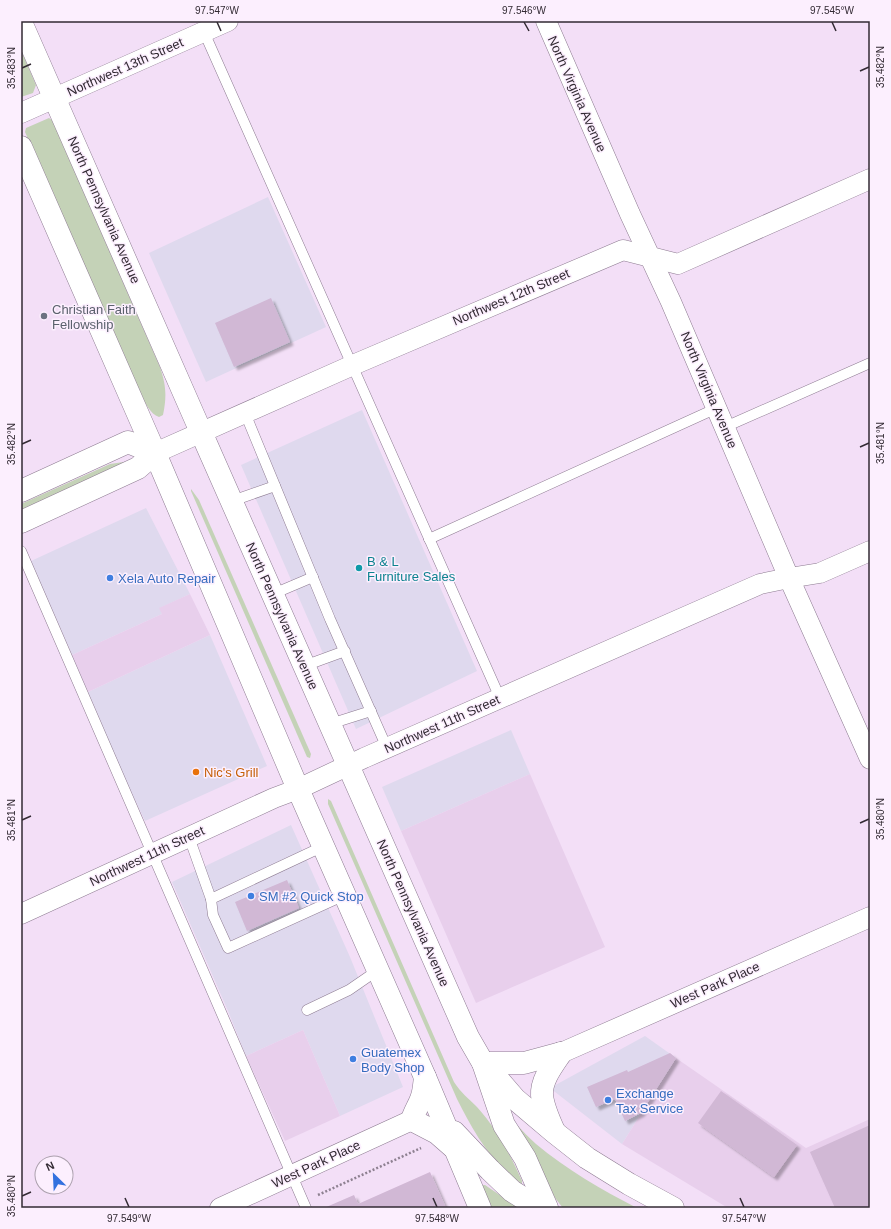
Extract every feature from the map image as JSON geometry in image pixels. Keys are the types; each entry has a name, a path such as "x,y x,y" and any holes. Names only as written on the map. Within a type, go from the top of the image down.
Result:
{"main road":[{"name":"North Pennsylvania Avenue","path":"21,22 468,1037 484,1063 504,1125 525,1158 547,1208"},
{"path":"21,147 155,453 298,789 425,1077 447,1136 480,1208"},
{"path":"21,491 128,442 155,453"},
{"name":"Northwest 12th Street","path":"21,522 138,468 155,453"},
{"path":"484,1063 524,1062 561,1053"},
{"path":"554,1132 542,1095 548,1073 561,1053"},
{"path":"484,1063 515,1099 587,1158 629,1184 673,1208"},
{"path":"425,1077 420,1102 414,1111 412,1120 447,1136 490,1170 512,1191 539,1208"}],"street":[{"name":"Northwest 13th Street","path":"21,113 228,21"},
{"name":"North Virginia Avenue","path":"546,21 630,214 671,302 789,578 870,759"},
{"name":"Northwest 12th Street","path":"155,453 353,365 623,250 678,264 870,179"},
{"name":"Northwest 11th Street","path":"21,914 274,798 298,789 348,765 760,584 820,573 870,551"},
{"name":"West Park Place","path":"561,1053 870,917"},
{"name":"West Park Place","path":"220,1208 412,1120"}],"lane":[{"path":"204,32 500,698"},
{"path":"725,428 870,363"},
{"path":"429,539 717,408"},
{"path":"245,413 313,577 387,748"},
{"path":"232,501 275,486"},
{"path":"21,551 304,1205"},
{"path":"273,594 313,577"},
{"path":"304,666 345,651"},
{"path":"330,724 371,710"},
{"path":"188,837 211,899 213,915 228,948 345,895"},
{"path":"211,899 324,846"},
{"path":"307,1010 349,990 378,970"}],"path":[{"path":"304,1205 447,1136"}],"shaded area":[{"path":"268,197 326,327 206,382 149,253"},
{"name":"B & L Furniture Sales","path":"362,410 477,671 356,729 241,465"},
{"name":"Xela Auto Repair","path":"146,508 190,594 160,608 162,614 72,655 31,561"},
{"path":"190,594 210,635 88,692 72,655 162,614 159,608"},
{"path":"210,635 267,766 145,821 124,777 88,692"},
{"path":"511,730 530,774 401,831 382,787"},
{"path":"530,774 605,947 476,1003 401,831"},
{"path":"291,825 350,957 403,1087 340,1116 303,1030 246,1056 172,882"},
{"path":"303,1030 340,1116 285,1141 246,1056"},
{"name":"Exchange Tax Service","path":"645,1036 676,1058 622,1144 550,1088"},
{"path":"676,1058 806,1148 870,1119 870,1208 728,1208 622,1144"}],"green space":[{"path":"21,50 36,85 33,93 21,97"},
{"path":"49,118 52,120 160,367 165,385 165,402 163,415 159,417 151,411 140,395 25,132 26,128"},
{"path":"130,461 21,514 21,504 110,464"},
{"path":"191,489 199,500 311,754 310,758 307,757"},
{"path":"328,799 331,801 454,1082 484,1115 497,1133 513,1161 522,1184 499,1165 485,1147 457,1099 328,804"},
{"path":"516,1124 536,1144 560,1162 637,1208 563,1208 555,1198 533,1153"},
{"path":"482,1185 485,1185 519,1208 492,1208"}],"building":[{"path":"271,298 290,342 234,367 215,323"},
{"path":"287,880 299,908 247,931 235,902"},
{"path":"670,1053 676,1058 641,1113 625,1121 615,1099 596,1107 587,1087 627,1070 628,1072"},
{"path":"721,1091 797,1145 774,1177 698,1123"},
{"path":"870,1125 870,1208 835,1208 810,1152"},
{"path":"430,1172 446,1208 324,1208 354,1195 358,1204"}],"place":[{"name":"Christian Faith Fellowship","path":"44,316"},
{"name":"B & L Furniture Sales","path":"359,568"},
{"name":"Xela Auto Repair","path":"110,578"},
{"name":"Nic's Grill","path":"196,772"},
{"name":"SM #2 Quick Stop","path":"251,896"},
{"name":"Guatemex Body Shop","path":"353,1059"},
{"name":"Exchange Tax Service","path":"608,1100"}]}
